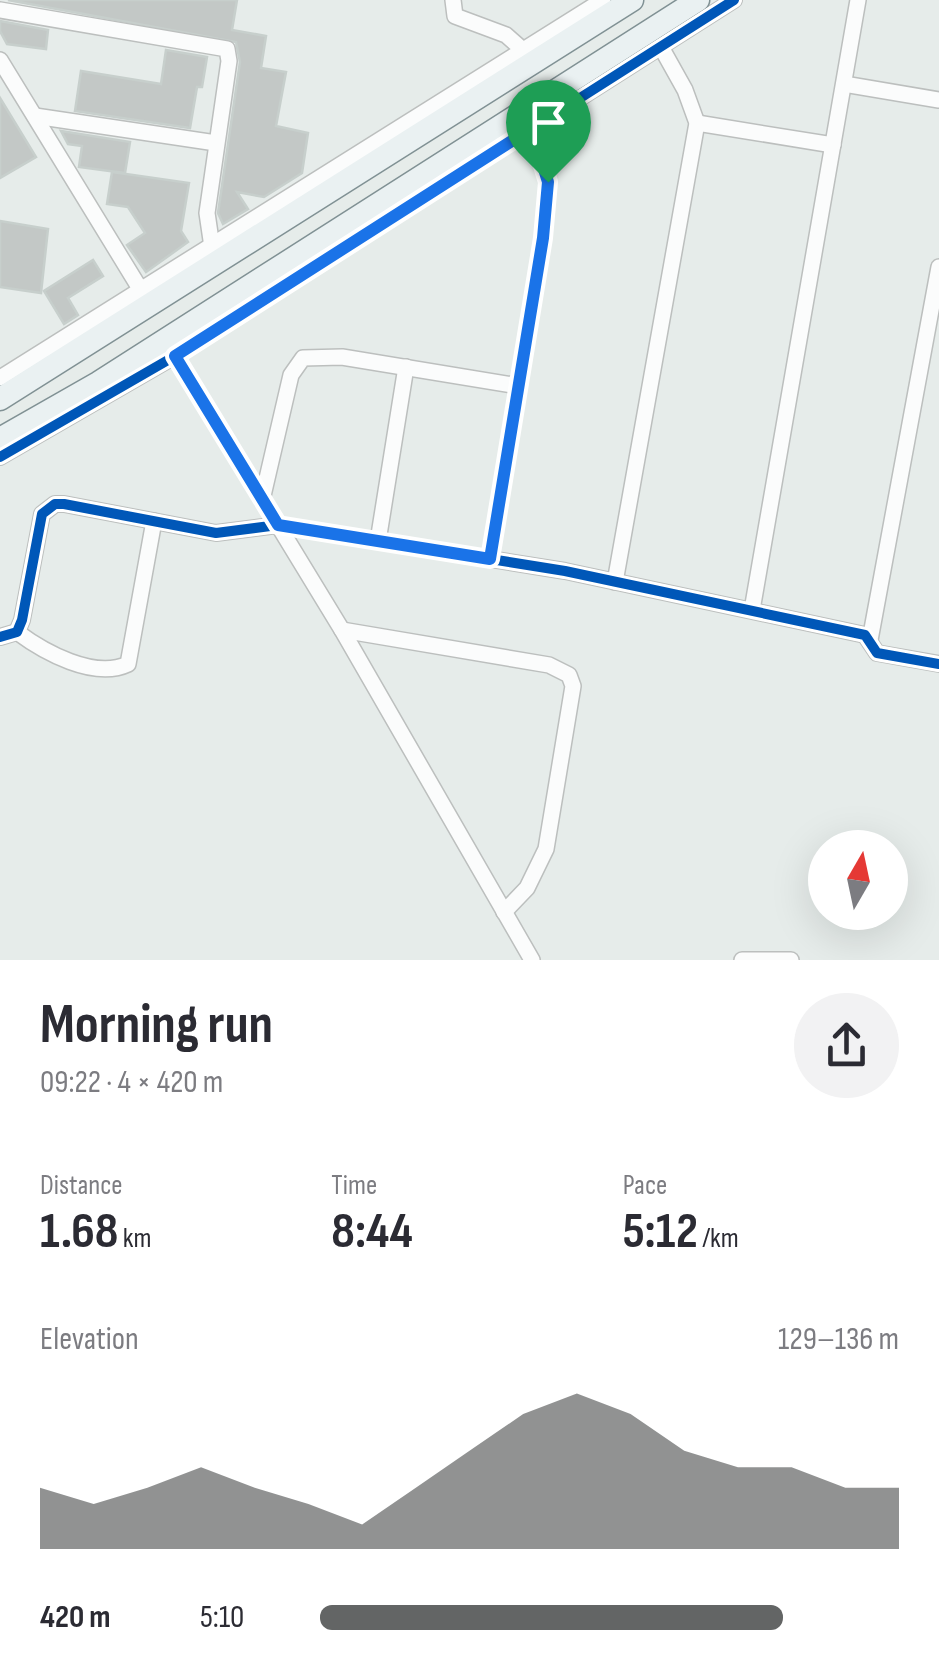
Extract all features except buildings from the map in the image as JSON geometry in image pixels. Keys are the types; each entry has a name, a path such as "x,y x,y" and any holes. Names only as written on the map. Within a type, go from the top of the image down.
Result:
{"main road":[{"path":"0,398 632,0"},
{"path":"0,439 114,372 698,0"}],"street":[{"path":"454,0 455,16 506,35 523,50"},
{"path":"0,378 602,0"},
{"path":"0,456 175,356 734,0"},
{"path":"752,610 858,0"},
{"path":"0,10 227,49 207,213 212,247"},
{"path":"615,582 697,123 686,90 660,47"},
{"path":"0,60 142,292"},
{"path":"844,84 939,100"},
{"path":"34,116 216,143"},
{"path":"697,123 833,145"},
{"path":"490,559 548,182 539,153 526,132"},
{"path":"870,640 935,312 939,267"},
{"path":"175,356 342,630 532,960"},
{"path":"262,500 291,375 303,358 342,357 518,386"},
{"path":"378,541 406,367"},
{"path":"17,632 38,525 46,509 64,504 216,533 278,525 490,559 865,635 877,654 939,664"},
{"path":"0,637 17,632 61,658 109,669 128,664 154,521"},
{"path":"342,630 548,666 569,676 574,686 546,850 534,879 504,912"},
{"path":"742,960 792,960"}],"cycle path":[{"path":"0,457 175,356 734,0"},
{"path":"0,637 17,632 22,620 42,514 55,504 64,504 216,533 278,525 565,571 865,635 877,653 939,664"}],"route":[{"path":"526,132 539,153 548,182 543,238 490,559 278,525 175,356 526,132"}]}
